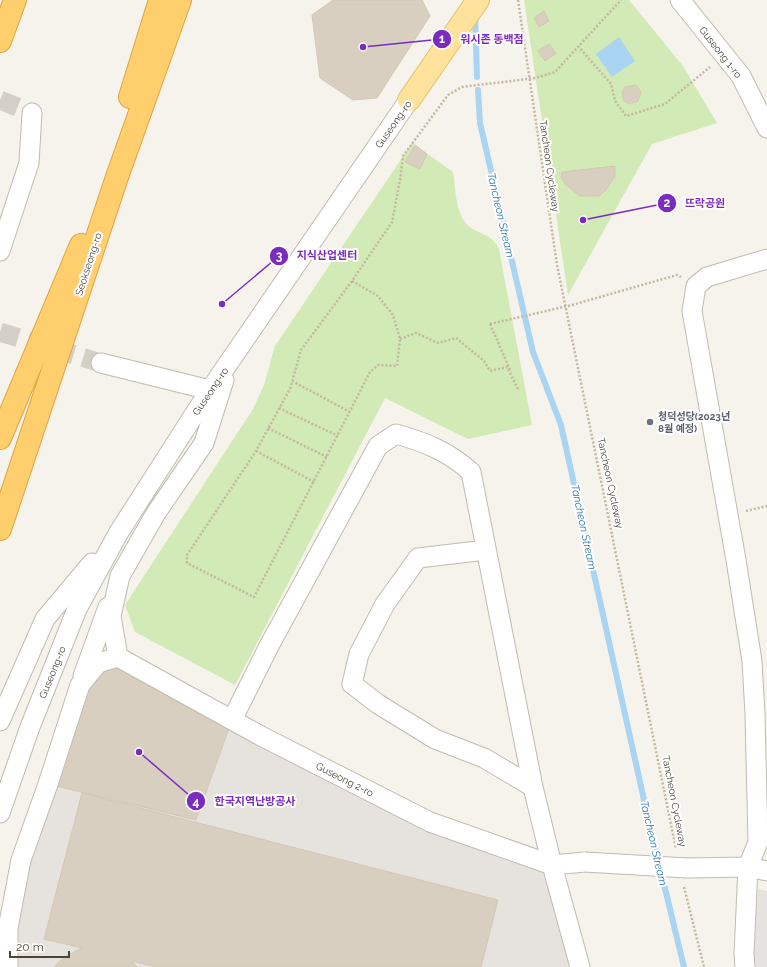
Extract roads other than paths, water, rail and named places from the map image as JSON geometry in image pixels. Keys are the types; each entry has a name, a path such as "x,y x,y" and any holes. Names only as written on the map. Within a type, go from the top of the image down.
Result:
{"highway":[{"path":"0,41 15,0"},
{"name":"Seokseong-ro","path":"0,438 99,202 160,0"},
{"name":"Seokseong-ro","path":"1,530 117,177 180,0"},
{"path":"0,418 99,202"}],"main road":[{"name":"Guseong-ro","path":"409,100 478,0"}],"street":[{"name":"Guseong 1-ro","path":"680,0 761,100 767,128"},
{"name":"Guseong-ro","path":"0,813 30,727 77,609 119,532 210,390 409,100"},
{"path":"0,251 29,163 32,113"},
{"path":"745,967 744,954 748,867 758,842 755,714 752,661 736,560 692,311 696,286 707,277 767,259"},
{"path":"8,967 8,928 21,860 48,784 80,685 120,576 156,513 204,443 230,361"},
{"path":"100,363 210,390"},
{"path":"232,720 269,646 378,446 396,434 424,442 456,458 471,472 533,786 552,865 580,967"},
{"path":"0,721 46,619 119,532"},
{"path":"486,550 418,558 385,604 359,654 352,684 378,704 435,739 484,758 533,786"},
{"path":"80,685 98,663 118,657 111,616 120,576"},
{"name":"Guseong 2-ro","path":"118,657 232,720 430,822 552,865 585,862 685,875 748,867"},
{"path":"748,867 767,871"}],"water":[{"path":"619,37 635,61 612,77 596,54"}],"waterway":[{"name":"Tancheon Stream","path":"475,15 477,77"},
{"name":"Tancheon Stream","path":"478,90 480,123 533,352 561,425 648,818 684,967"}],"tunnel":[{"path":"0,100 32,113"},
{"path":"0,332 101,363"}],"place":[{"name":"워시존 동백점","path":"363,47"},
{"name":"뜨락공원","path":"583,220"},
{"name":"지식산업센터","path":"222,304"},
{"name":"청덕성당(2023년 8월 예정)","path":"650,422"},
{"name":"한국지역난방공사","path":"139,752"}]}
